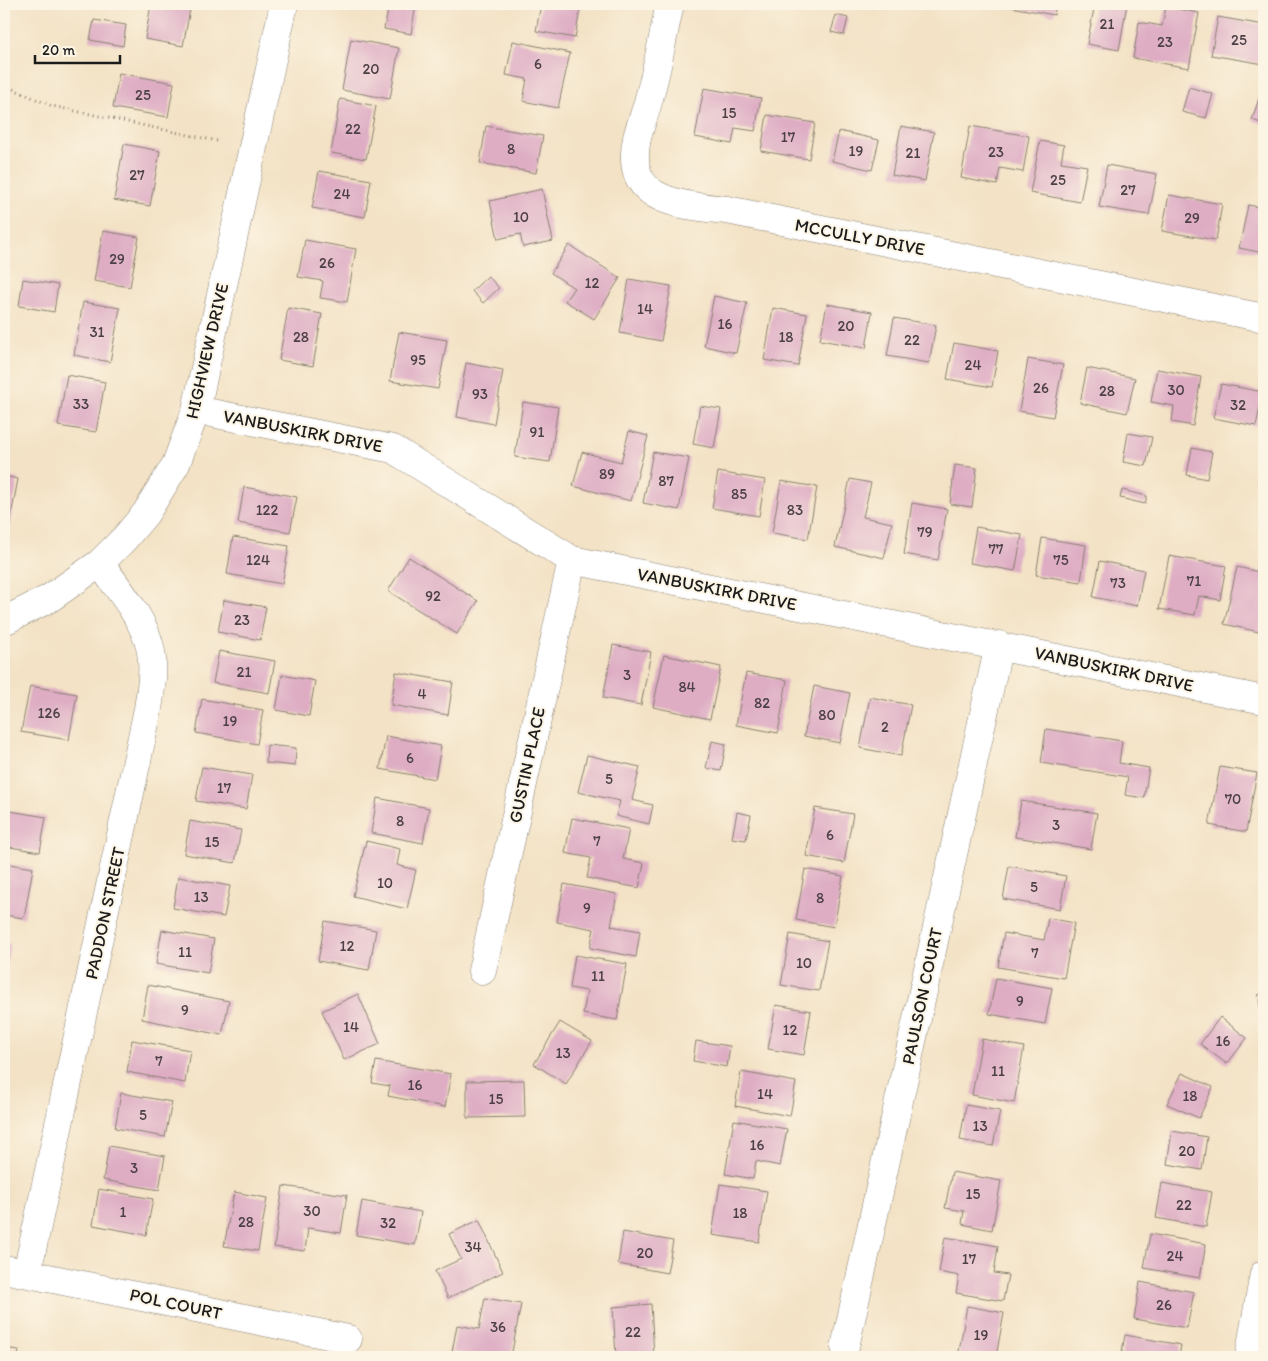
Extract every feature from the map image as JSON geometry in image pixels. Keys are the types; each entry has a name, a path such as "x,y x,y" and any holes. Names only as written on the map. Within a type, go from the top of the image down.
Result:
{"street":[{"name":"HIGHVIEW DRIVE","path":"4,621 50,598 100,563 146,513 176,464 196,410 284,4"},
{"name":"MCCULLY DRIVE","path":"670,4 650,98 637,139 634,160 640,181 658,198 680,205 727,210 1264,318"},
{"name":"VANBUSKIRK DRIVE","path":"196,410 393,449 572,560 1264,700"},
{"name":"GUSTIN PLACE","path":"482,971 572,560"},
{"name":"PADDON STREET","path":"16,1271 148,709 152,678 150,647 143,630 100,563"},
{"name":"PAULSON COURT","path":"845,1347 999,645"},
{"name":"POL COURT","path":"16,1271 348,1339"},
{"path":"1249,1357 1264,1274"}],"path":[{"path":"4,85 52,106 217,141"}],"building":[{"path":"4,4 8,4 5,20 4,20"},
{"path":"151,4 191,4 183,46 145,39"},
{"path":"381,4 416,4 411,34 384,29 389,6"},
{"path":"541,4 581,4 575,38 536,31"},
{"path":"1012,4 1056,4 1054,15 1011,7"},
{"path":"1095,4 1127,4 1119,50 1087,44"},
{"path":"1166,7 1199,13 1189,68 1133,58 1139,22 1162,26"},
{"path":"836,15 848,18 844,35 831,32"},
{"path":"1218,17 1264,25 1264,64 1211,55"},
{"path":"94,20 126,25 123,46 90,40"},
{"path":"351,39 399,48 390,99 342,90"},
{"path":"513,41 570,53 558,108 523,101 527,79 506,75"},
{"path":"119,73 174,83 168,117 113,108"},
{"path":"1189,87 1213,94 1206,118 1182,112"},
{"path":"704,88 761,98 755,131 735,128 732,144 695,137"},
{"path":"1261,92 1264,93 1264,124 1252,120"},
{"path":"340,99 376,106 366,159 331,153"},
{"path":"767,115 815,123 809,159 761,151"},
{"path":"486,126 543,136 536,173 480,163"},
{"path":"901,126 934,132 925,181 892,175"},
{"path":"970,126 1029,136 1023,172 1000,168 997,185 961,178"},
{"path":"839,131 879,140 872,170 832,161"},
{"path":"1040,141 1064,145 1061,162 1087,166 1080,202 1030,193"},
{"path":"124,144 160,151 150,206 114,200"},
{"path":"1107,165 1157,174 1149,215 1099,207"},
{"path":"319,171 371,180 365,217 312,208"},
{"path":"542,189 553,241 523,247 520,234 498,239 490,201"},
{"path":"1169,195 1222,204 1216,240 1162,231"},
{"path":"1248,205 1264,208 1264,253 1239,248"},
{"path":"103,231 139,237 130,287 94,281"},
{"path":"305,240 356,249 347,302 320,298 323,281 298,277"},
{"path":"569,245 620,278 594,319 565,301 574,288 551,273"},
{"path":"488,276 499,288 483,303 472,291"},
{"path":"23,279 58,285 54,312 19,306"},
{"path":"629,279 671,286 661,341 620,333"},
{"path":"714,296 747,303 736,353 704,346"},
{"path":"83,302 120,308 110,362 74,355"},
{"path":"827,304 872,312 866,348 820,340"},
{"path":"288,308 322,314 313,366 279,360"},
{"path":"773,308 807,314 798,366 764,360"},
{"path":"894,318 936,325 929,363 887,356"},
{"path":"399,332 447,340 438,389 390,381"},
{"path":"954,343 998,351 992,387 947,379"},
{"path":"1028,359 1063,365 1053,417 1019,411"},
{"path":"466,363 503,370 494,424 457,417"},
{"path":"1087,368 1135,378 1127,413 1080,403"},
{"path":"1157,369 1201,377 1193,426 1172,422 1174,406 1151,402"},
{"path":"67,375 105,382 96,432 58,426"},
{"path":"1221,384 1263,392 1256,426 1213,418"},
{"path":"523,402 558,407 550,462 515,457"},
{"path":"700,406 721,409 714,448 693,444"},
{"path":"629,431 648,436 631,501 573,486 582,452 621,462"},
{"path":"1128,433 1152,437 1146,466 1123,462"},
{"path":"1192,448 1212,452 1207,479 1187,475"},
{"path":"653,452 689,458 679,510 643,503"},
{"path":"955,465 977,468 972,507 950,504"},
{"path":"718,472 765,480 759,516 712,508"},
{"path":"4,476 18,479 9,527 4,526"},
{"path":"850,479 871,483 863,517 892,523 884,558 835,547"},
{"path":"781,481 817,487 808,539 772,533"},
{"path":"244,487 297,497 290,532 238,523"},
{"path":"1122,490 1147,496 1145,504 1120,498"},
{"path":"912,503 947,509 938,560 904,554"},
{"path":"976,527 1022,535 1015,571 970,563"},
{"path":"233,537 289,546 282,584 227,574"},
{"path":"1042,538 1086,545 1081,582 1036,575"},
{"path":"1169,556 1226,566 1220,600 1199,596 1195,615 1159,609"},
{"path":"409,557 478,601 457,634 388,591"},
{"path":"1100,561 1144,570 1137,606 1093,597"},
{"path":"1237,567 1264,573 1264,612 1259,632 1224,624"},
{"path":"224,600 266,607 260,640 218,632"},
{"path":"613,645 651,652 641,705 603,698"},
{"path":"219,651 275,661 269,693 213,683"},
{"path":"664,655 721,667 710,719 653,707"},
{"path":"396,672 453,682 448,715 391,705"},
{"path":"746,673 787,680 778,733 736,725"},
{"path":"282,675 315,681 309,716 276,710"},
{"path":"30,686 77,694 69,740 21,732"},
{"path":"814,686 850,693 840,743 804,736"},
{"path":"870,697 911,705 901,756 860,748"},
{"path":"202,699 263,710 257,744 196,733"},
{"path":"1046,729 1122,741 1119,763 1149,768 1144,798 1125,795 1128,777 1041,763"},
{"path":"386,736 441,746 435,779 380,769"},
{"path":"712,741 726,744 721,771 706,768"},
{"path":"267,745 296,748 295,766 266,763"},
{"path":"587,755 640,767 632,800 653,805 649,824 616,816 620,801 578,792"},
{"path":"202,767 252,775 246,809 196,801"},
{"path":"1220,767 1257,773 1246,832 1209,825"},
{"path":"1264,790 1264,824 1257,823"},
{"path":"377,798 429,808 423,843 371,833"},
{"path":"1021,801 1097,813 1091,849 1015,837"},
{"path":"815,808 853,814 844,863 806,856"},
{"path":"4,810 46,817 40,852 4,846"},
{"path":"737,812 751,815 746,840 732,838"},
{"path":"572,818 629,829 623,859 644,863 639,888 587,878 591,858 565,853"},
{"path":"190,821 241,830 235,863 184,854"},
{"path":"366,841 400,849 397,865 416,870 407,909 353,896"},
{"path":"4,863 33,868 24,918 4,915"},
{"path":"1009,866 1066,876 1060,909 1003,899"},
{"path":"805,869 843,876 834,927 796,920"},
{"path":"178,877 230,886 224,917 173,908"},
{"path":"564,884 617,894 611,926 640,931 636,957 590,948 594,929 557,922"},
{"path":"1048,918 1074,923 1064,978 998,967 1004,933 1044,940"},
{"path":"325,921 376,930 369,970 318,961"},
{"path":"162,930 214,939 208,973 156,964"},
{"path":"790,934 828,941 819,991 781,985"},
{"path":"4,943 10,944 5,972 4,972"},
{"path":"575,955 627,964 617,1020 583,1014 587,991 570,988"},
{"path":"996,978 1052,988 1045,1024 989,1014"},
{"path":"148,985 229,1001 222,1035 142,1019"},
{"path":"1264,993 1264,1023 1263,1023 1258,995"},
{"path":"358,994 380,1044 344,1060 322,1011"},
{"path":"776,1005 811,1011 804,1055 768,1049"},
{"path":"1220,1017 1247,1038 1227,1064 1200,1044"},
{"path":"560,1022 592,1041 566,1084 534,1064"},
{"path":"982,1039 1024,1047 1014,1103 972,1095"},
{"path":"132,1040 190,1050 185,1083 127,1072"},
{"path":"696,1041 730,1046 727,1067 693,1061"},
{"path":"376,1061 451,1074 445,1107 388,1096 390,1086 372,1083"},
{"path":"741,1072 796,1082 790,1116 735,1106"},
{"path":"1182,1073 1213,1087 1199,1118 1167,1104"},
{"path":"524,1080 525,1117 467,1118 467,1081"},
{"path":"121,1093 172,1102 165,1137 115,1128"},
{"path":"966,1105 1000,1111 993,1146 960,1140"},
{"path":"734,1120 787,1129 780,1166 756,1161 753,1179 725,1174"},
{"path":"1172,1131 1207,1137 1202,1170 1167,1164"},
{"path":"109,1146 165,1156 159,1190 103,1180"},
{"path":"952,1172 1001,1181 992,1230 962,1224 964,1211 945,1208"},
{"path":"1162,1183 1212,1192 1206,1227 1156,1218"},
{"path":"720,1184 767,1191 759,1242 712,1235"},
{"path":"283,1186 347,1195 341,1233 308,1228 305,1251 274,1247"},
{"path":"99,1189 153,1199 146,1235 93,1225"},
{"path":"234,1192 267,1198 258,1251 224,1246"},
{"path":"362,1201 421,1212 415,1245 356,1235"},
{"path":"479,1220 503,1272 448,1298 435,1271 461,1259 449,1234"},
{"path":"623,1232 673,1241 667,1273 618,1264"},
{"path":"1150,1234 1206,1244 1200,1278 1144,1268"},
{"path":"945,1237 998,1246 994,1273 1008,1275 1003,1301 956,1293 959,1276 939,1272"},
{"path":"1140,1282 1194,1292 1187,1328 1134,1319"},
{"path":"485,1298 521,1304 511,1357 479,1357 452,1352 457,1325 479,1329"},
{"path":"651,1304 654,1357 616,1357 613,1307"},
{"path":"967,1306 1004,1313 996,1357 958,1357"},
{"path":"1125,1335 1181,1345 1179,1357 1121,1357"},
{"path":"4,1348 19,1350 18,1357 4,1357"}]}
